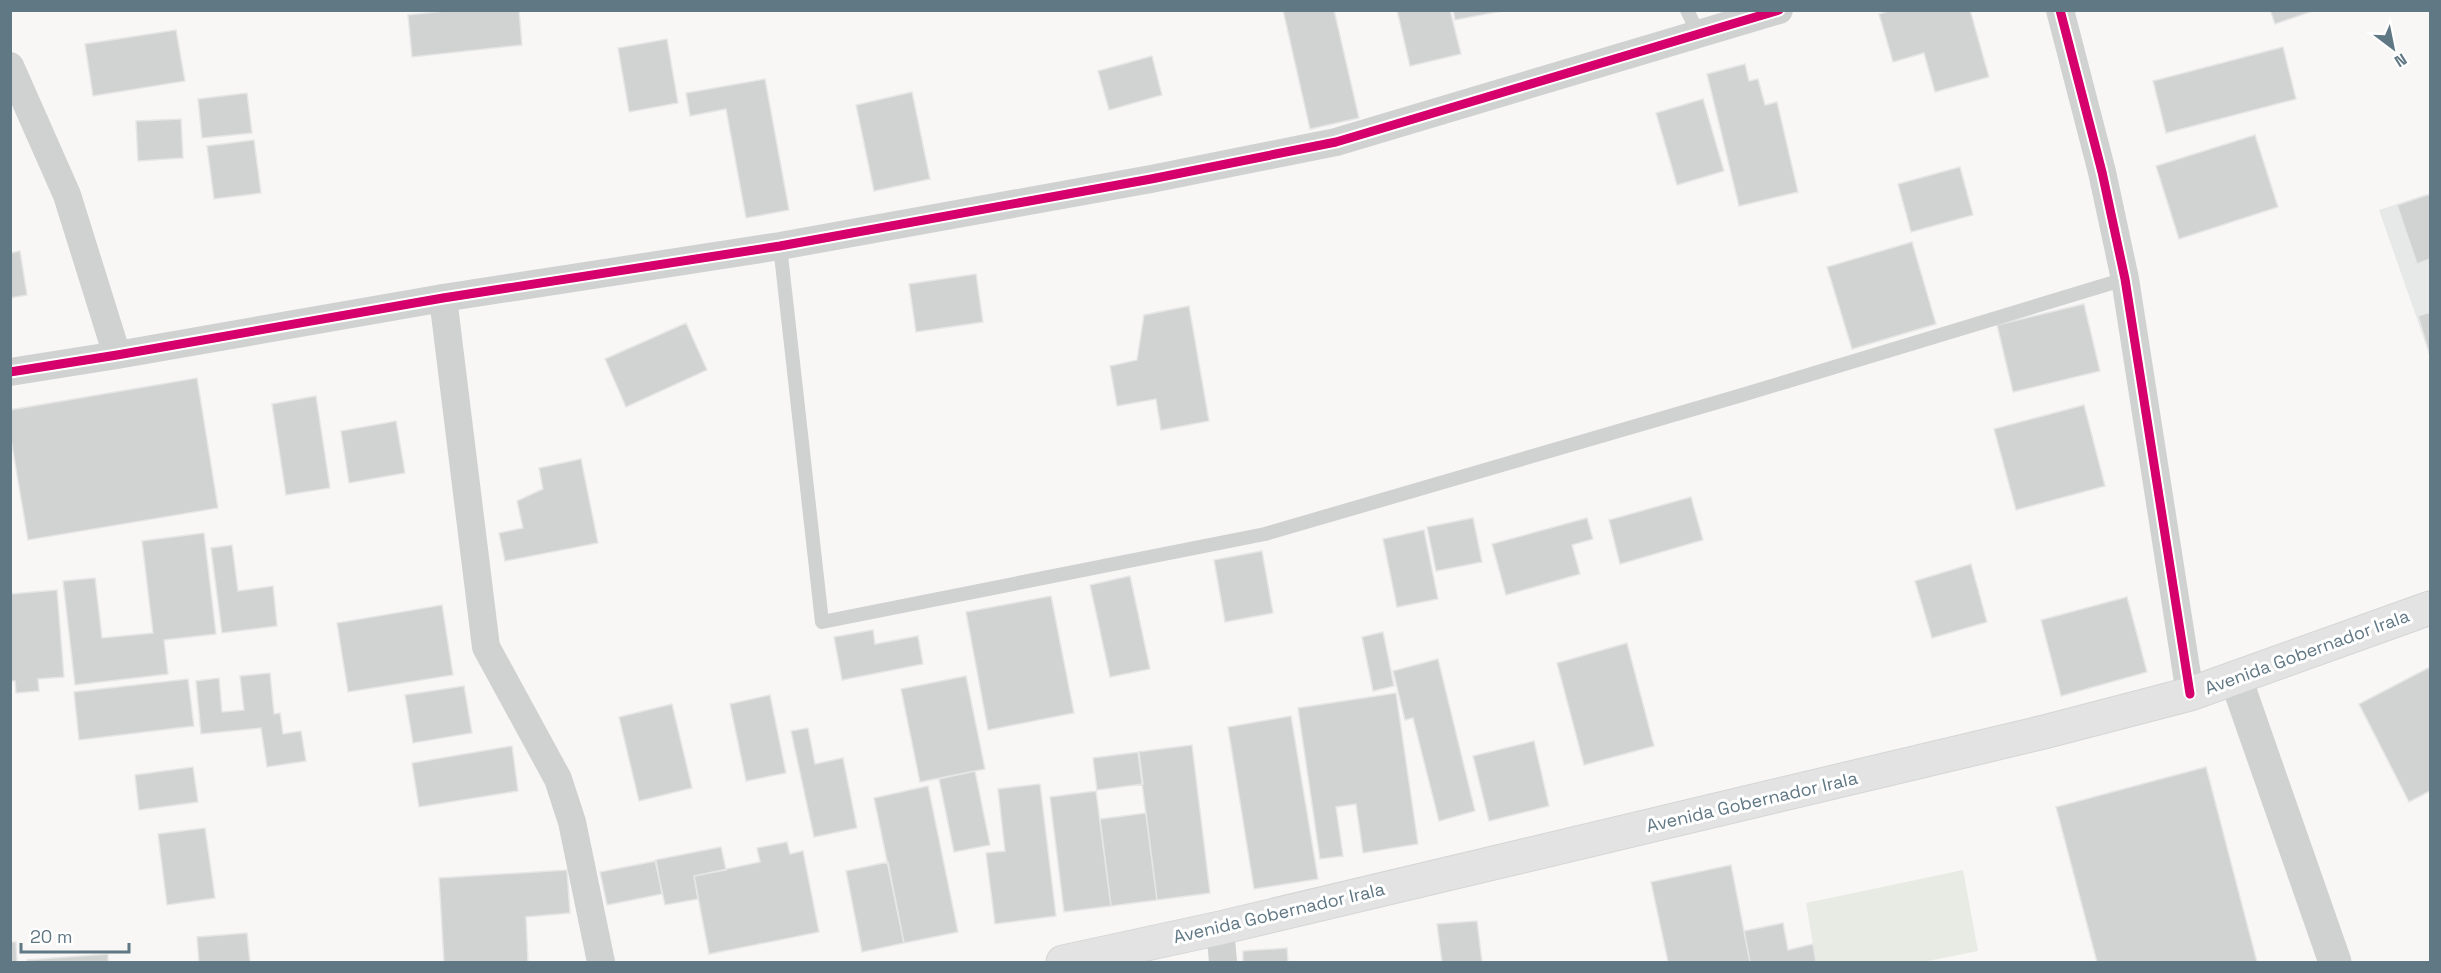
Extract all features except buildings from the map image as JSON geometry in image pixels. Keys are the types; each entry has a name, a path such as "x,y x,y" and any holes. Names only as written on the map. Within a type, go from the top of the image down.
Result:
{"main road":[{"name":"Avenida Gobernador Irala","path":"1063,963 1220,928 2033,735 2190,694 2430,608"}],"street":[{"path":"10,372 443,298 780,246 1151,179 1336,142 1693,23 1779,10"},
{"path":"2060,10 2102,172 2125,279 2190,694"},
{"path":"10,66 67,195 117,355"},
{"path":"443,298 486,647 558,779 572,822 601,963"},
{"path":"2236,679 2335,963"},
{"path":"1220,928 1224,963"}],"lane":[{"path":"780,246 822,622 1265,534 1742,395 2125,279"}],"shaded area":[{"path":"2430,193 2430,356 2379,210"},
{"path":"1963,870 1978,951 1923,962 1816,962 1806,903"}],"cycle path":[{"path":"10,372 443,298 780,246 1151,179 1336,142 1779,10"},
{"path":"2060,10 2102,172 2125,279 2190,694"}]}
